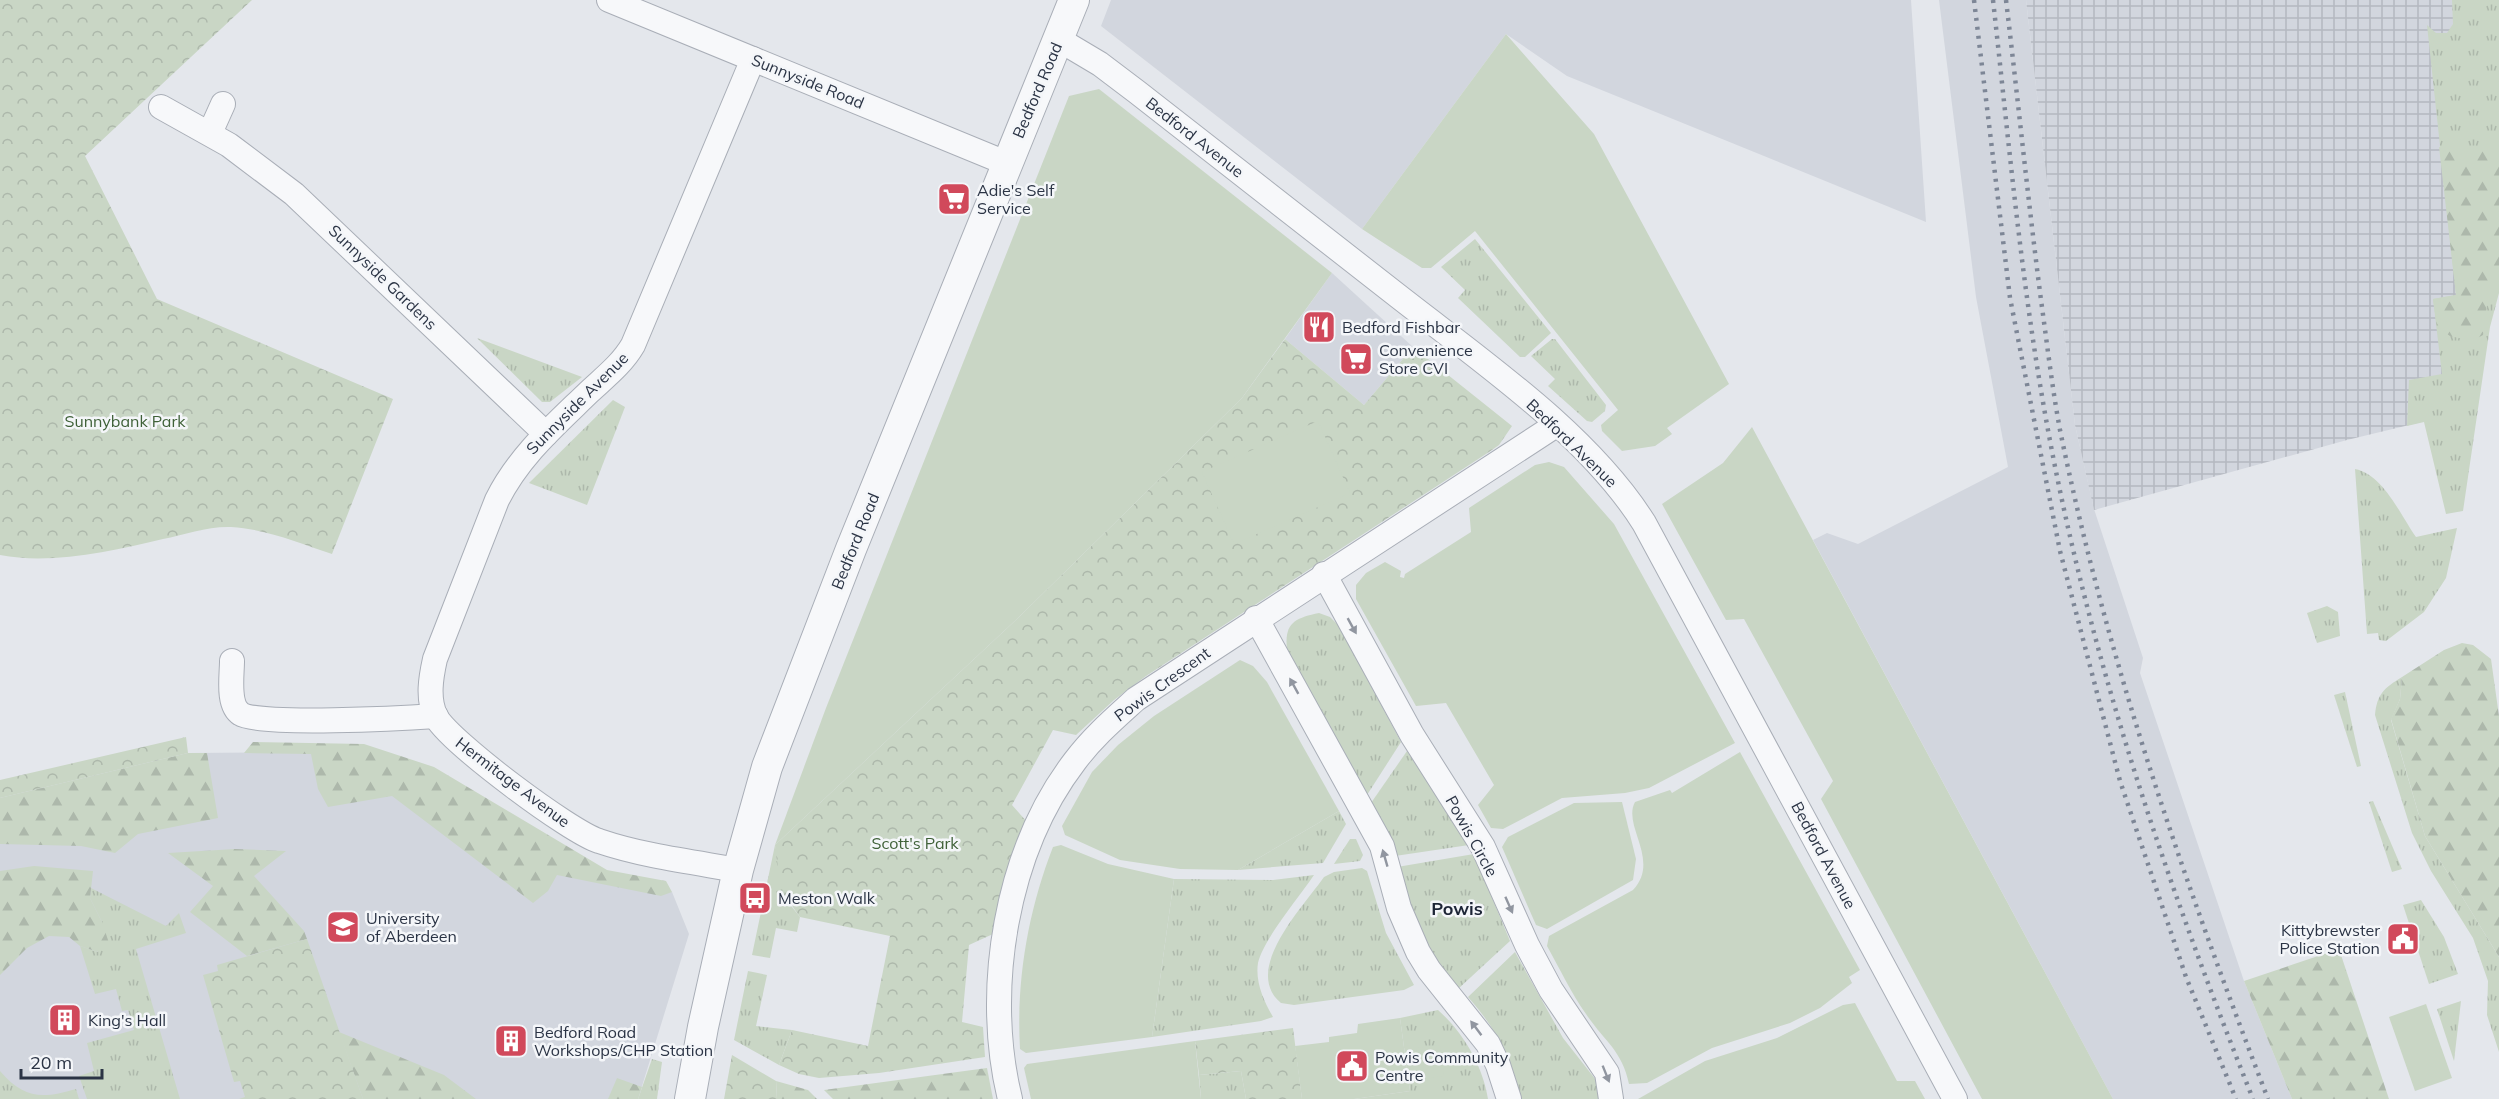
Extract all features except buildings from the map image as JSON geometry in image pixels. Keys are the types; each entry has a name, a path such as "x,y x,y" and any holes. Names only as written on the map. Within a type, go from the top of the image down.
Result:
{"street":[{"name":"Sunnyside Road","path":"609,0 1006,163"},
{"name":"Bedford Road","path":"690,1099 703,1027 751,816 778,737 1006,163 1074,0"},
{"name":"Bedford Avenue","path":"1058,39 1100,64 1431,321 1556,424 1618,485 1644,523 1956,1099"},
{"name":"Sunnyside Avenue","path":"436,716 431,699 430,678 435,658 497,500 520,462 618,365 633,345 753,59"},
{"path":"210,133 224,104"},
{"name":"Sunnyside Gardens","path":"161,107 210,133 256,164 313,211 546,434"},
{"name":"Powis Crescent","path":"1010,1099 998,1031 1001,964 1014,891 1038,826 1074,761 1100,731 1136,699 1256,618 1556,424"},
{"name":"Powis Circle","path":"1324,574 1412,735 1483,847 1523,936 1551,990 1607,1073 1612,1092 1611,1099"},
{"path":"1256,618 1382,846 1399,908 1414,943 1429,970 1488,1044 1502,1073 1509,1099"},
{"path":"232,661 232,697 235,708 241,715 256,718 348,719 436,716"},
{"name":"Hermitage Avenue","path":"436,716 467,751 596,841 738,870"}],"shaded area":[{"path":"1111,0 1911,0 1926,222 1567,76 1506,34 1362,229 1101,26"},
{"path":"1939,0 2026,0 2075,425 2094,509 2143,658 2140,673 2244,981 2292,1099 2113,1099 1813,540 1827,533 1858,544 2008,467 1976,297"},
{"path":"2026,0 2499,0 2455,414 2347,440 2094,510 2075,425"},
{"path":"1332,273 1413,347 1364,405 1285,339"},
{"name":"University of Aberdeen","path":"298,752 311,754 583,875 672,892 689,934 638,1099 0,1099 0,798 188,753"}],"green space":[{"name":"Sunnybank Park","path":"0,0 252,0 85,156 157,299 393,399 332,554 270,534 244,528 223,527 82,555 20,558 0,555"},
{"path":"2452,0 2499,0 2499,293 2490,327 2463,511 2446,514 2424,422 2407,426 2409,380 2442,374 2433,299 2456,295 2427,25 2436,33 2447,33 2453,24"},
{"path":"1506,34 1594,134 1729,384 1667,428 1672,434 1655,446 1622,451 1602,431 1601,425 1618,410 1475,231 1431,268 1422,268 1362,229"},
{"path":"1099,89 1332,273 1242,398 1019,617 775,845 826,708 1069,96"},
{"path":"2439,147 2499,151 2499,276 2488,297 2483,335 2472,341 2450,336 2437,327 2433,299 2456,295"},
{"path":"1475,239 1551,333 1525,357 1520,357 1458,298 1465,290 1441,267"},
{"path":"477,338 582,377 550,402 542,402"},
{"name":"Scott's Park","path":"1285,339 1364,405 1413,347 1512,426 1499,445 1146,676 1114,700 1076,735 1053,730 1012,805 1027,822 1006,874 993,934 969,945 962,1022 983,1027 985,1057 879,1073 819,1078 799,1074 779,1065 792,1030 868,1046 890,936 800,917 782,883 775,845 1019,617 1242,398"},
{"path":"1555,339 1606,405 1605,411 1592,422 1587,421 1548,386 1555,379 1531,356"},
{"path":"613,400 625,407 587,505 529,483"},
{"path":"1318,421 1350,493 1234,544 1202,472"},
{"path":"1752,427 2113,1099 1982,1099 1821,799 1833,781 1744,619 1726,620 1662,504 1723,463"},
{"path":"1549,462 1564,467 1614,524 1735,743 1649,788 1625,793 1562,798 1503,829 1491,828 1478,805 1494,785 1446,703 1416,706 1356,599 1356,585 1366,573 1385,562 1401,571 1400,577 1404,578 1405,574 1471,532 1469,508 1535,465"},
{"path":"2355,469 2365,472 2383,487 2416,537 2457,528 2446,578 2424,612 2386,641 2379,640 2378,633 2367,634"},
{"path":"2327,606 2338,612 2340,636 2317,643 2307,613"},
{"path":"1319,613 1330,617 1339,626 1401,742 1367,795 1287,649 1287,633 1293,623 1303,617"},
{"path":"2462,643 2473,645 2491,659 2499,716 2499,957 2425,836 2391,719 2400,699 2402,677 2444,650"},
{"path":"1240,660 1253,666 1267,682 1339,811 1238,870 1180,869 1120,860 1065,835 1062,826 1092,772 1118,745 1154,716"},
{"path":"2402,677 2400,699 2391,720 2425,836 2499,957 2499,1052 2487,1015 2488,981 2473,938 2431,871 2412,833 2375,715 2382,692"},
{"path":"2345,692 2361,766 2357,767 2334,695"},
{"path":"186,737 188,753 0,798 0,780"},
{"path":"253,742 364,744 434,767 607,870 666,881 672,892 661,896 557,875 548,891 533,903 392,796 328,807 318,789 311,754 244,753"},
{"path":"1407,751 1469,845 1395,856 1371,803"},
{"path":"1740,752 1860,970 1849,977 1852,983 1820,1008 1790,1023 1712,1048 1647,1083 1629,1084 1617,1054 1575,998 1547,946 1549,936 1633,890 1641,879 1643,855 1633,822 1632,811 1635,802 1670,790 1672,793"},
{"path":"188,753 207,753 218,818 138,834 115,853 81,846 0,844 0,798"},
{"path":"2373,801 2402,869 2392,872 2369,802"},
{"path":"1622,802 1636,859 1633,880 1547,929 1536,925 1502,847 1508,837 1574,803"},
{"path":"1339,811 1346,824 1323,863 1238,870"},
{"path":"1350,839 1356,839 1363,855 1360,861 1334,864"},
{"path":"775,845 788,902 800,917 797,932 776,928 770,958 752,955"},
{"path":"1061,845 1108,864 1174,879 1152,1037 1026,1053 1020,1049 1022,972 1031,921 1053,847"},
{"path":"235,849 286,851 254,876 304,931 307,939 247,956 190,912 213,886 168,853"},
{"path":"1474,854 1510,941 1458,989 1436,961 1428,946 1414,916 1397,867"},
{"path":"34,866 93,871 90,898 109,943 98,952 80,946 69,937 49,936 27,948 0,975 0,871"},
{"path":"1362,868 1367,871 1386,933 1414,985 1404,990 1294,1005 1281,1003 1271,989 1268,973 1280,938 1324,877 1334,872"},
{"path":"1314,875 1267,942 1258,963 1259,984 1273,1017 1261,1021 1152,1037 1174,879 1273,880"},
{"path":"91,888 166,926 179,913 186,933 136,949 180,1099 87,1099 79,1076 94,1071 87,1043 134,1030 128,1010 122,1011 116,989 95,994 80,946 98,952 102,922 90,898"},
{"path":"2421,900 2444,937 2458,974 2429,984 2403,905"},
{"path":"307,939 363,1099 239,1099 245,1097 240,1081 234,1082 203,975 218,971 217,965"},
{"path":"2339,949 2389,1099 2292,1099 2244,981"},
{"path":"1515,952 1563,1038 1596,1080 1601,1099 1521,1099 1513,1070 1501,1044 1468,997"},
{"path":"748,971 767,975 756,1026 792,1030 779,1065 734,1040"},
{"path":"2461,1001 2454,1061 2437,1009"},
{"path":"1855,1003 1897,1081 1915,1081 1925,1099 1638,1099 1705,1061 1777,1038 1843,1005"},
{"path":"2426,1004 2452,1078 2415,1091 2389,1017"},
{"path":"1438,1010 1456,1029 1477,1062 1488,1099 1354,1099 1410,1091 1400,1018"},
{"name":"Powis Community Centre","path":"1400,1018 1410,1091 1354,1099 1302,1099 1295,1046 1329,1042 1329,1037 1357,1033 1358,1024"},
{"path":"1293,1028 1302,1099 1246,1099 1241,1071 1199,1075 1195,1041"},
{"path":"339,1032 444,1075 476,1099 363,1099"},
{"path":"1195,1041 1201,1099 1031,1099 1024,1068 1027,1064"},
{"path":"1440,1045 1444,1076 1420,1079 1416,1048"},
{"path":"732,1055 776,1081 777,1099 724,1099"},
{"path":"652,1059 662,1062 657,1099 638,1099"},
{"path":"987,1068 993,1099 833,1099 824,1090"},
{"path":"0,1071 26,1092 43,1095 76,1089 79,1099 0,1099"},
{"path":"1241,1071 1246,1099 1201,1099 1199,1075"},
{"path":"617,1078 642,1087 638,1099 608,1099"},
{"path":"776,1081 808,1090 817,1099 777,1099"}],"railway":[{"path":"1974,0 2010,298 2060,551 2120,781 2186,977 2236,1099"},
{"path":"1993,0 2015,201 2035,352 2060,491 2080,580 2130,756 2158,843 2253,1099"},
{"path":"2006,0 2052,381 2079,516 2124,685 2150,769 2207,935 2268,1099"}],"place":[{"name":"Adie's Self Service","path":"954,199"},
{"name":"Bedford Fishbar","path":"1319,327"},
{"name":"Convenience Store CVI","path":"1356,359"},
{"name":"Meston Walk","path":"755,898"},
{"name":"University of Aberdeen","path":"343,927"},
{"name":"Kittybrewster Police Station","path":"2403,939"},
{"name":"King's Hall","path":"65,1020"},
{"name":"Bedford Road Workshops/CHP Station","path":"511,1041"},
{"name":"Powis Community Centre","path":"1352,1066"}],"district":[{"name":"Powis","path":"1457,908"}]}
